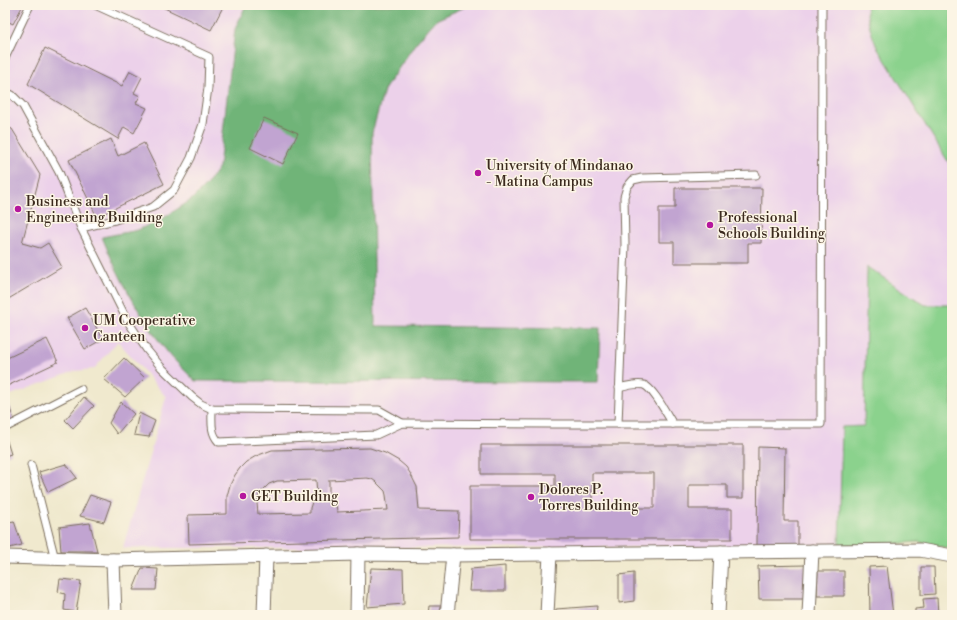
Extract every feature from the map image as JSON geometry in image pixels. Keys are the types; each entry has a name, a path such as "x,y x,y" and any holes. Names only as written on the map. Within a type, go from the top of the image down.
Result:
{"street":[{"path":"5,557 113,560 358,554 453,555 920,550 952,556"},
{"path":"808,615 812,551"},
{"path":"718,615 721,552"},
{"path":"357,615 358,554"},
{"path":"547,615 550,554"},
{"path":"447,615 453,555"},
{"path":"264,615 266,556"},
{"path":"113,560 115,615"}],"lane":[{"path":"5,58 30,5"},
{"path":"81,228 115,220 153,207 174,190 191,158 203,124 208,88 208,57 95,5"},
{"path":"212,409 213,433 219,442 376,435 402,423 821,424 822,5"},
{"path":"5,92 12,95 23,106 59,172 81,228 127,320 147,350 161,367 201,404 212,409 379,410 402,423"},
{"path":"618,424 625,245 624,197 627,187 633,180 642,178 756,175"},
{"path":"619,388 644,385 650,388 672,424"},
{"path":"5,428 81,389"},
{"path":"31,465 55,559"}],"shaded area":[{"name":"University of Mindanao - Matina Campus","path":"5,5 952,5 952,549 919,542 839,547 123,548 166,397 118,341 94,369 75,371 5,397"}],"green space":[{"path":"246,5 469,5 436,20 415,44 384,90 372,133 375,326 600,328 598,382 195,381 172,358 138,310 122,281 102,237 138,230 165,217 191,200 207,184 219,167 235,29"},
{"path":"866,5 952,5 952,168 876,45 867,15"},
{"path":"867,267 925,305 952,305 952,549 919,542 839,547 842,427 864,426"}],"building":[{"path":"5,5 23,5 13,24 5,20"},
{"path":"158,5 224,5 211,30"},
{"path":"45,48 122,86 130,71 142,77 134,93 140,96 136,103 147,108 134,133 124,127 118,139 28,84"},
{"path":"264,118 298,133 283,164 250,148"},
{"name":"Business and Engineering Building","path":"5,126 12,129 40,175 22,243 40,248 48,243 62,267 5,301"},
{"path":"111,139 118,156 144,143 164,184 97,217 69,160"},
{"name":"Professional Schools Building","path":"675,188 762,188 761,243 748,243 748,263 674,263 674,242 659,242 659,208 675,208"},
{"name":"UM Cooperative Canteen","path":"85,308 103,339 85,349 67,318"},
{"path":"47,339 58,362 5,387 5,359"},
{"path":"124,358 145,378 125,397 104,379"},
{"path":"5,396 15,422 5,426"},
{"path":"84,397 94,406 73,428 65,420"},
{"path":"121,402 134,414 117,434 109,423"},
{"path":"139,413 155,421 149,437 134,435"},
{"path":"5,435 11,454 5,456"},
{"name":"Dolores P. Torres Building","path":"481,445 743,445 743,498 727,498 727,485 689,485 689,509 732,509 732,539 470,539 470,486 555,486 555,474 481,474","holes":["592,473 654,473 654,508 592,508"]},
{"path":"758,447 785,448 784,521 798,521 798,546 757,546"},
{"name":"GET Building","path":"370,448 385,453 399,461 410,473 417,487 419,510 459,511 458,537 189,544 188,515 227,514 227,496 235,475 246,462 256,456 272,450","holes":["372,479 385,491 388,510 337,512 336,503 329,496 329,480","316,480 317,497 312,502 310,513 258,514 257,503 259,495 269,484 277,481"]},
{"path":"66,464 77,478 48,492 39,472"},
{"path":"90,495 111,502 104,522 80,516"},
{"path":"14,521 22,545 5,549 5,523"},
{"path":"90,523 97,551 61,551 59,527"},
{"path":"806,565 805,599 759,599 758,566"},
{"path":"505,566 505,591 469,591 471,569"},
{"path":"887,566 893,615 870,615 869,567"},
{"path":"921,567 934,567 935,594 921,595"},
{"path":"142,568 158,569 156,590 133,590"},
{"path":"371,568 403,569 404,604 367,607"},
{"path":"818,571 844,571 844,596 817,596"},
{"path":"634,573 634,601 619,603 619,575"},
{"path":"60,579 81,581 76,612 64,610 65,594 58,592"},
{"path":"937,598 938,615 915,615 915,609 924,608 923,599"},
{"path":"429,606 445,606 445,615 428,615"},
{"path":"597,606 596,615 556,615 556,609"},
{"path":"108,613 109,615 96,615 96,614"}],"place":[{"name":"University of Mindanao - Matina Campus","path":"478,173"},
{"name":"Business and Engineering Building","path":"18,209"},
{"name":"Professional Schools Building","path":"710,225"},
{"name":"UM Cooperative Canteen","path":"85,328"},
{"name":"GET Building","path":"243,496"},
{"name":"Dolores P. Torres Building","path":"531,497"}]}
